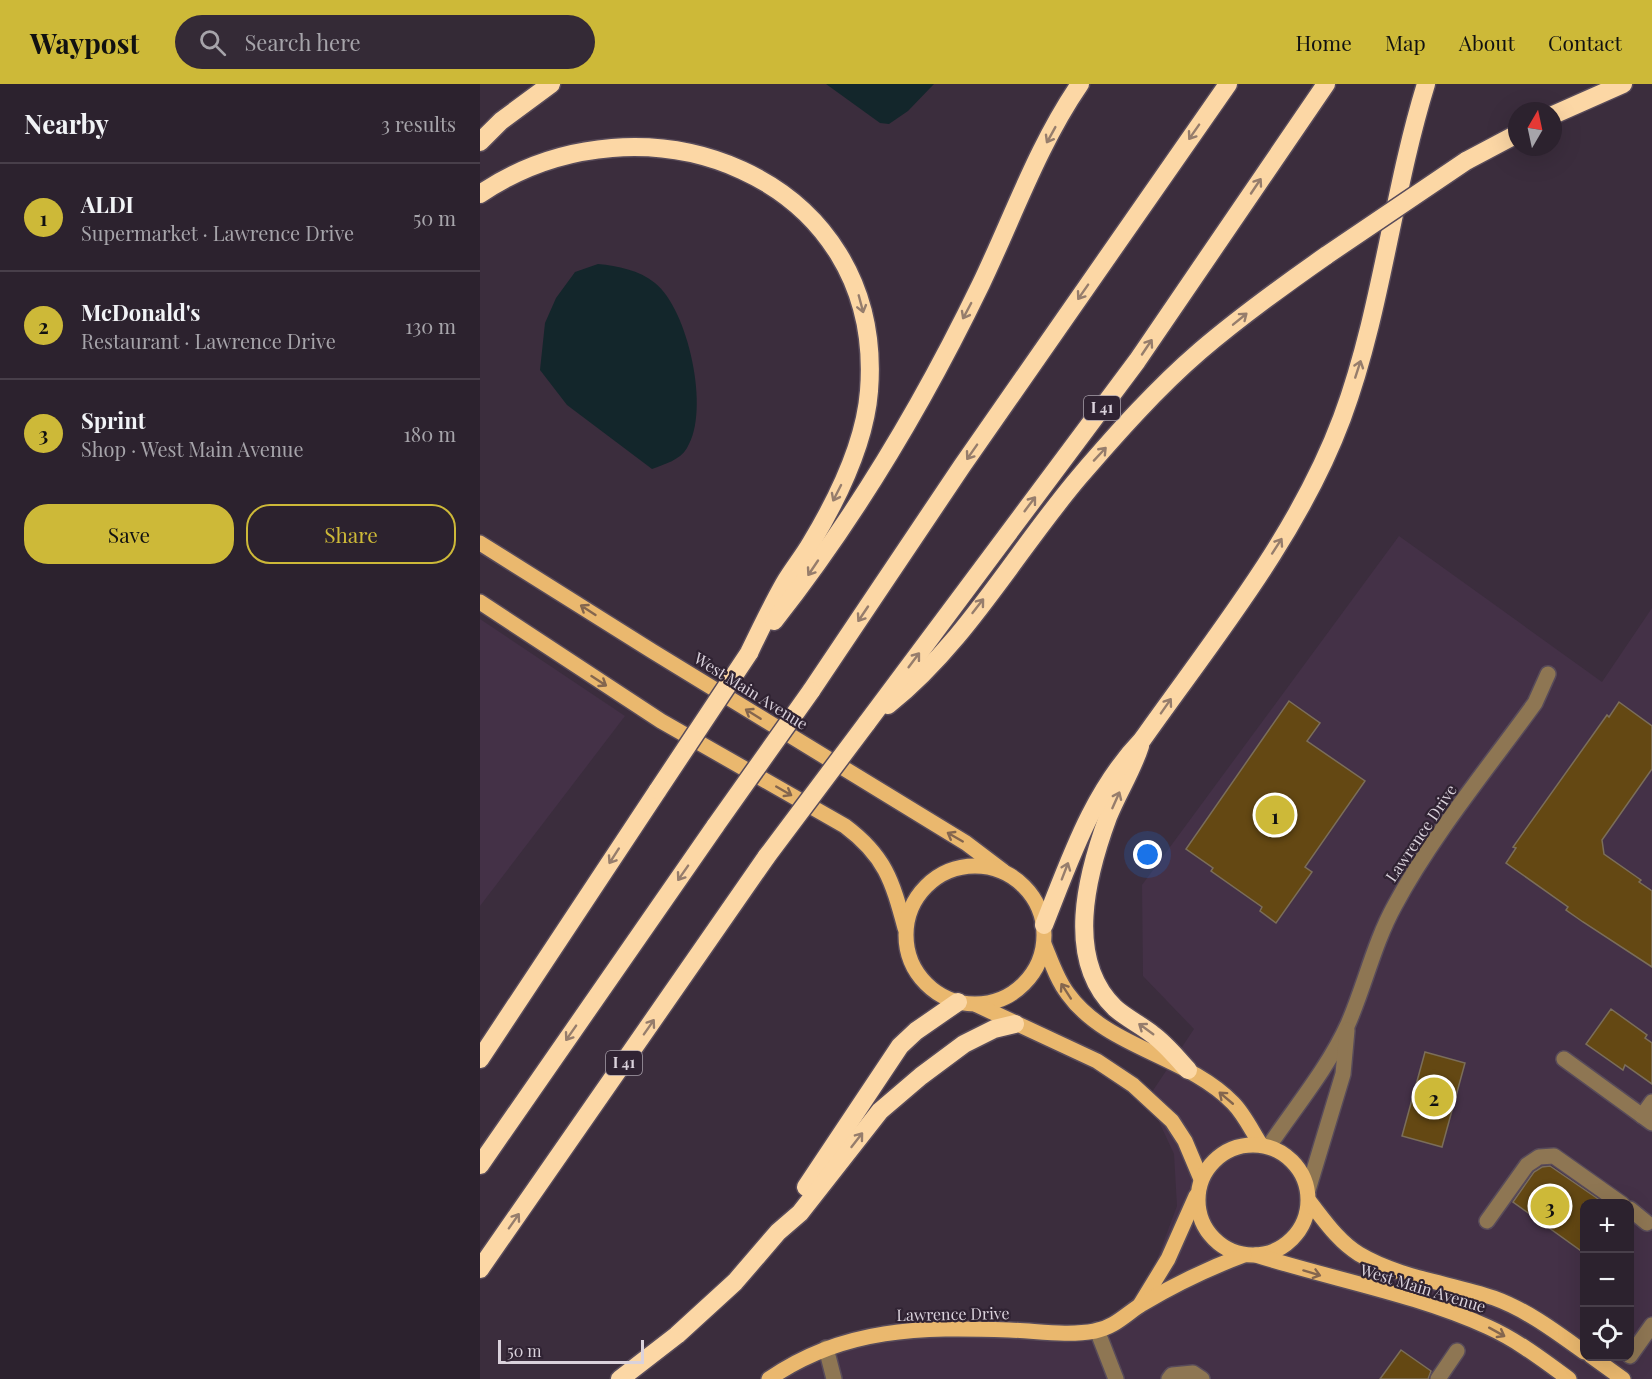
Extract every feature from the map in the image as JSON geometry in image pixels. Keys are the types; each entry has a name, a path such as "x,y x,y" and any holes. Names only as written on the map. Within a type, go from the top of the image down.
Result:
{"highway":[{"path":"480,142 501,121 551,84"},
{"path":"480,1059 749,653 801,587 887,458 980,285 1037,159 1080,84"},
{"path":"480,1165 811,691 962,466 1227,84"},
{"name":"I 41","path":"480,1269 767,856 1137,362 1326,84"},
{"path":"1044,925 1098,797 1119,764 1142,740 1273,552 1296,516 1321,468 1342,417 1366,344 1418,110 1426,84"},
{"path":"1562,111 1623,84"},
{"path":"480,194 499,177 530,157 574,141 620,131 674,133 723,146 763,168 800,197 846,260 861,300 869,338 869,392 860,436 844,480 812,542 785,583 749,653"},
{"path":"866,724 933,665 1080,476 1137,414 1199,352 1270,294 1466,161 1508,139"},
{"path":"1142,740 1131,771 1120,789 1103,831 1087,894 1084,934 1088,962 1098,985 1114,1007 1155,1036 1188,1070"},
{"path":"778,1232 792,1207 900,1046 916,1031 966,1003"},
{"path":"620,1379 677,1335 735,1282 778,1232 800,1213 880,1111 964,1044 994,1029 1015,1024"}],"main road":[{"name":"West Main Avenue","path":"480,543 651,651 966,843 1003,871"},
{"path":"480,602 661,721 845,825 867,843 883,864 905,928 906,947 913,966 924,982 939,995 966,1003 1097,1061 1148,1098 1172,1121 1185,1141 1199,1186 1200,1216 1212,1237 1222,1245 1250,1255 1268,1253 1288,1243 1303,1224 1308,1196 1299,1167 1281,1151 1249,1144 1225,1152 1207,1168 1199,1186"},
{"path":"905,928 911,907 923,888 940,874 960,867 981,866 1003,871 1022,884 1037,903 1044,925 1044,944 1038,963 1020,987 994,1002 966,1003"},
{"path":"1044,944 1066,993 1085,1014 1106,1028 1188,1070 1233,1103 1265,1146"},
{"name":"Lawrence Drive","path":"1140,1305 1168,1258 1199,1186"},
{"name":"West Main Avenue","path":"1308,1196 1339,1238 1359,1254 1383,1266 1495,1298 1533,1316 1580,1349"},
{"name":"West Main Avenue","path":"1250,1255 1451,1313 1488,1327 1524,1346 1569,1379"},
{"name":"Lawrence Drive","path":"769,1379 790,1365 826,1348 867,1336 910,1330 963,1329 1050,1333 1097,1330 1120,1322 1140,1305 1211,1267 1250,1255"},
{"path":"1597,1361 1617,1377"}],"street":[{"name":"Lawrence Drive","path":"1265,1146 1315,1083 1348,1024 1380,934 1416,869 1535,703 1548,674"},
{"name":"Lawrence Drive","path":"1308,1196 1343,1074 1348,1024"},
{"path":"1564,1059 1647,1120 1652,1102"},
{"path":"1487,1221 1527,1165 1539,1157 1554,1156 1616,1199"},
{"path":"1634,1213 1647,1223"},
{"path":"1634,1349 1652,1325"},
{"path":"1097,1330 1116,1379"},
{"path":"826,1348 834,1379"},
{"path":"1438,1379 1457,1352"},
{"path":"1617,1377 1626,1361"},
{"path":"1169,1379 1172,1375 1193,1373 1202,1379"}],"shaded area":[{"path":"826,84 934,84 908,111 889,124 880,123"},
{"path":"598,264 628,269 655,283 667,296 686,337 696,386 697,410 694,431 687,448 680,456 652,469 567,405 540,370 545,323 556,298 575,272"},
{"path":"1399,536 1602,682 1652,608 1652,1379 769,1379 866,1336 1097,1330 1140,1305 1177,1206 1174,1154 1148,1098 1194,1029 1143,976 1142,885"},
{"path":"480,619 625,716 480,906"}],"building":[{"path":"1289,701 1320,723 1307,741 1365,781 1305,867 1312,872 1276,923 1260,911 1262,907 1211,871 1213,868 1186,849"},
{"path":"1619,702 1652,726 1652,769 1602,840 1604,854 1641,880 1639,882 1652,891 1652,967 1566,910 1568,907 1506,863 1516,848 1513,847 1607,715 1609,717"},
{"path":"1611,1009 1647,1035 1645,1038 1652,1043 1652,1084 1625,1065 1623,1070 1586,1044"},
{"path":"1425,1052 1465,1063 1442,1147 1402,1136"},
{"path":"1550,1166 1598,1199 1580,1199 1580,1250 1513,1202 1534,1172 1542,1167"},
{"path":"1401,1350 1431,1371 1428,1379 1380,1379"}],"place":[{"name":"ALDI","path":"1275,815"},
{"name":"McDonald's","path":"1434,1097"},
{"name":"Sprint","path":"1550,1206"}]}
